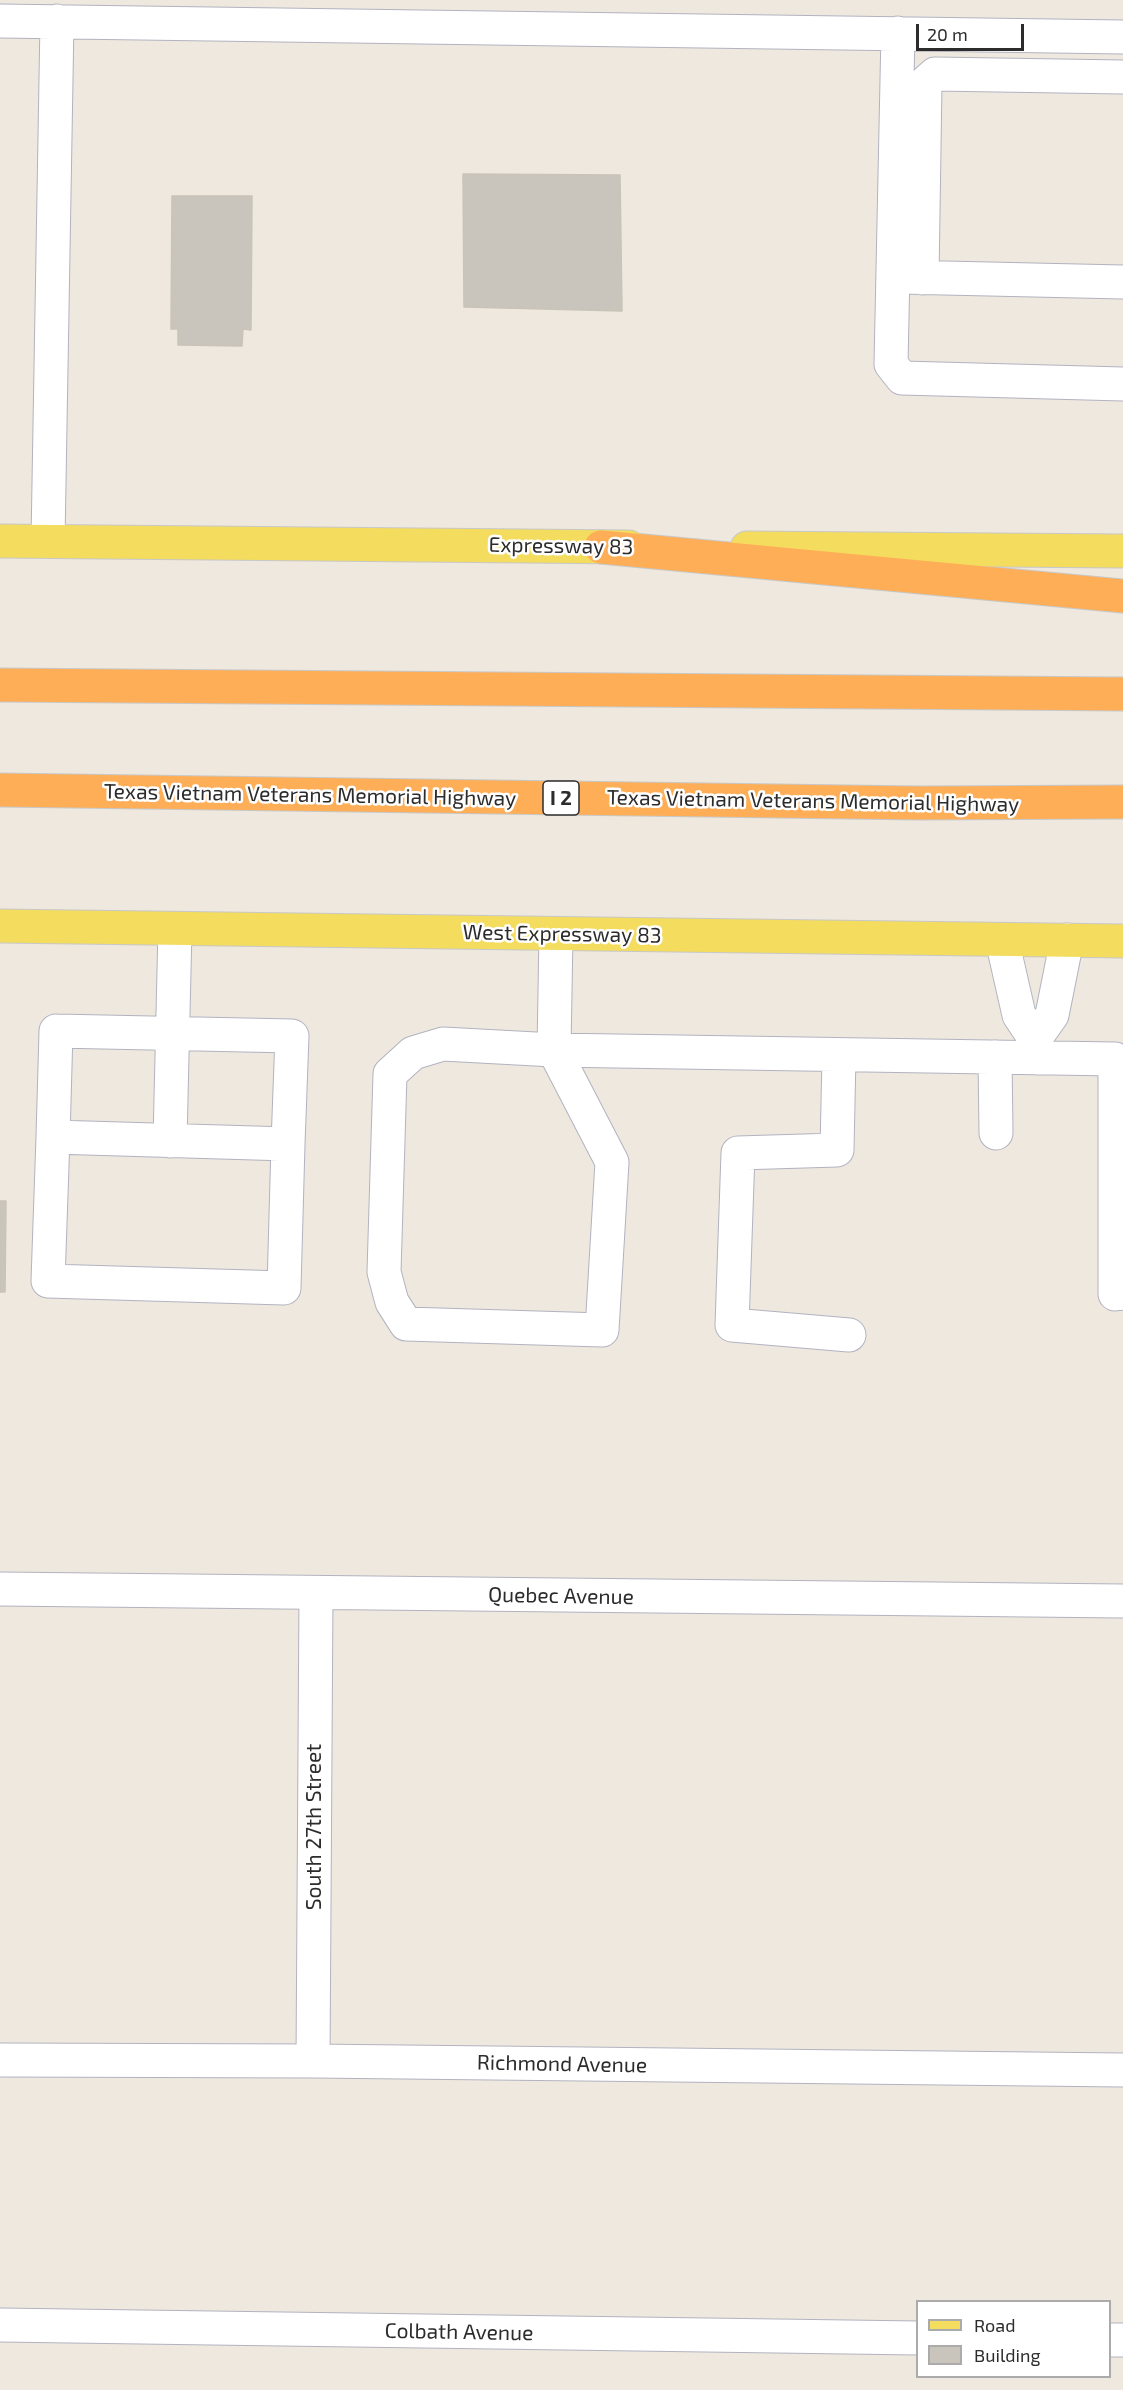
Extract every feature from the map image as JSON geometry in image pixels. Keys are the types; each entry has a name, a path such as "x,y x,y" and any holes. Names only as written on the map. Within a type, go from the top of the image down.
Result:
{"highway":[{"path":"601,547 1123,596"},
{"path":"0,685 1123,694"},
{"name":"Texas Vietnam Veterans Memorial Highway","path":"0,790 919,804 1123,802"}],"main road":[{"name":"Expressway 83","path":"0,541 1123,551"},
{"name":"West Expressway 83","path":"0,927 1123,941"}],"street":[{"path":"0,21 1123,37"},
{"path":"48,541 57,21"},
{"path":"898,33 907,278"},
{"path":"1123,77 935,74 925,83 907,278 891,364 902,378 1123,384"},
{"path":"907,278 1123,282"},
{"path":"170,1141 175,929"},
{"path":"556,934 554,1050 612,1162 602,1330 406,1324 392,1302 384,1272 390,1074 413,1053 443,1044 554,1050 840,1056 995,1057 1036,1048 1119,1061 1115,1294 1123,1293"},
{"path":"1002,940 1019,1015 1036,1048"},
{"path":"1036,1048 1052,1014 1067,940"},
{"path":"56,1031 173,1033 292,1036 284,1288 48,1281 56,1031"},
{"path":"840,1056 837,1150 738,1153 732,1325 849,1335"},
{"path":"995,1057 996,1133"},
{"path":"53,1137 288,1144"},
{"name":"Quebec Avenue","path":"0,1589 1123,1601"},
{"name":"South 27th Street","path":"313,2061 316,1593"},
{"name":"Richmond Avenue","path":"0,2060 1123,2070"},
{"name":"Colbath Avenue","path":"0,2325 916,2338"}],"building":[{"path":"463,174 620,175 622,311 464,307"},
{"path":"172,196 252,196 251,330 243,329 242,346 178,345 178,329 171,329"},
{"path":"0,1201 6,1201 5,1292 0,1292"}]}
